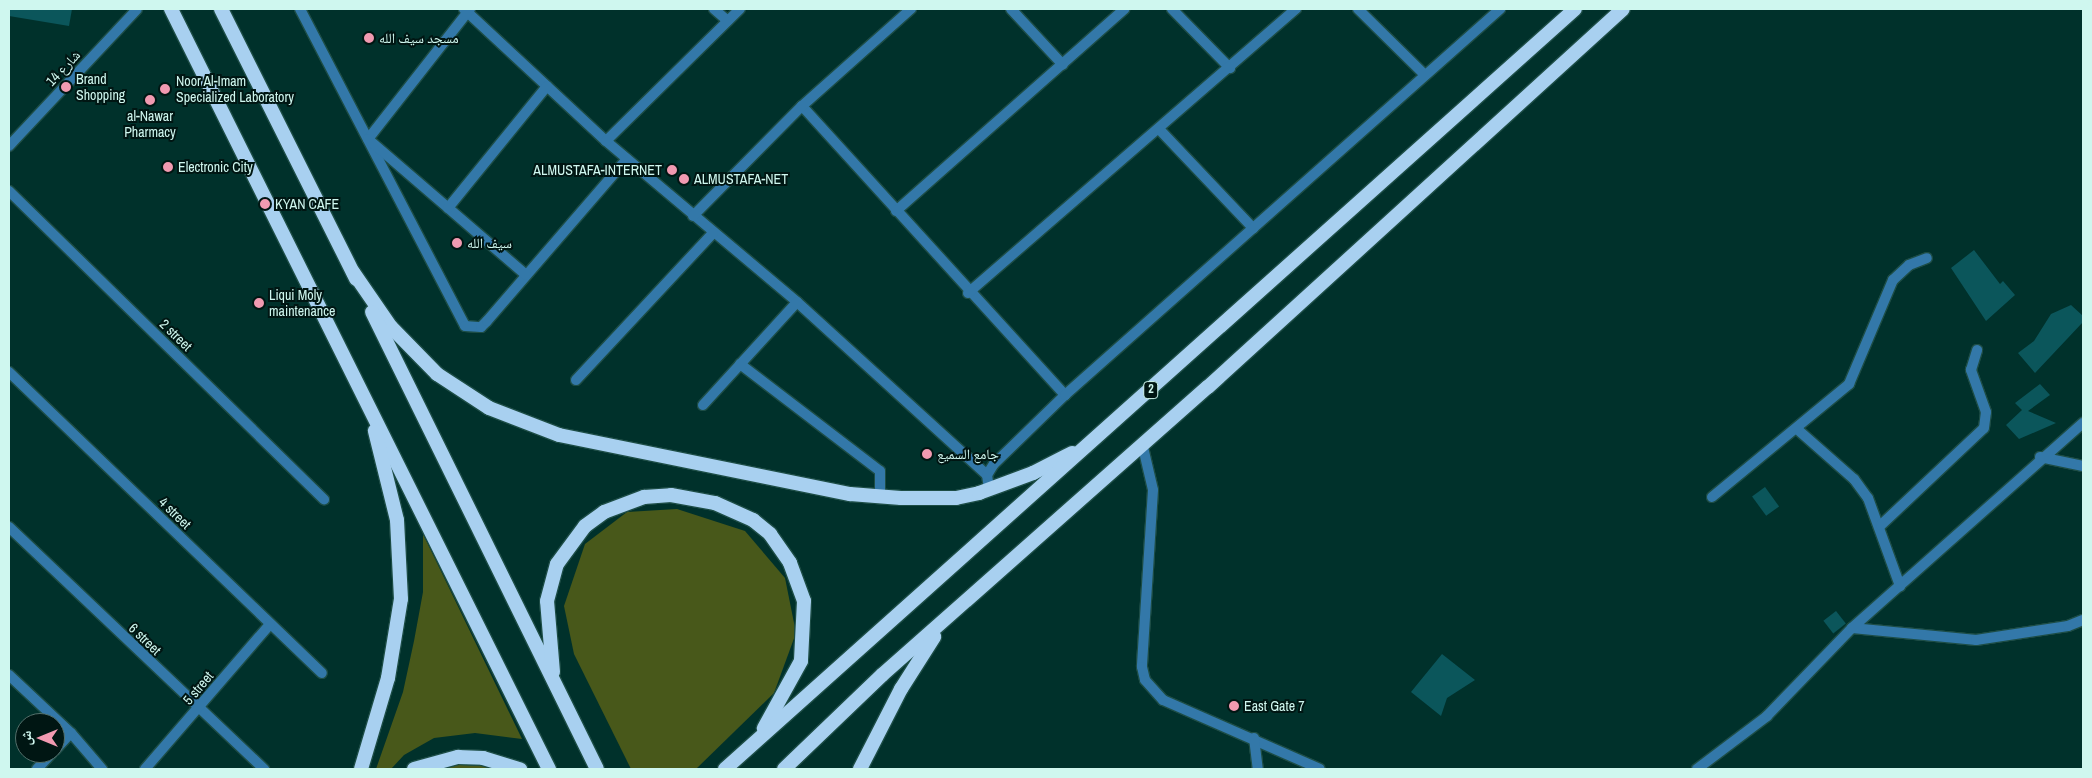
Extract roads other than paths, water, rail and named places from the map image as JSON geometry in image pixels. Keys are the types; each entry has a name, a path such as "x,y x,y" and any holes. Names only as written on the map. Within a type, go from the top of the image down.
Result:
{"highway":[{"path":"171,9 549,769"},
{"path":"221,9 353,272 597,769"},
{"name":"2","path":"725,769 1576,9"},
{"path":"784,769 1142,443 1208,388 1623,9"},
{"path":"353,272 391,327 437,374 489,408 523,424 606,445 880,497 956,498 988,482 1052,464 1117,420"},
{"path":"356,379 388,474 401,560 396,640 361,769"},
{"path":"559,695 548,648 547,601 557,564 585,526 604,512 644,497 693,498 736,511 753,520 782,548 798,581 806,619 794,680 768,722 725,769"},
{"path":"860,769 916,662 959,608"},
{"path":"414,769 458,757 483,758 520,769"}],"street":[{"name":"شارع 14","path":"9,146 138,9"},
{"path":"300,9 465,326 481,327 627,159"},
{"path":"714,9 728,21"},
{"path":"606,141 740,9"},
{"path":"693,216 802,106 912,9"},
{"path":"1011,9 1063,64"},
{"path":"896,212 1124,9"},
{"path":"1172,9 1230,68"},
{"path":"968,293 1296,9"},
{"path":"1358,9 1425,75"},
{"path":"368,139 467,10 606,141 797,302 988,482 1065,395 1500,9"},
{"path":"448,208 547,86"},
{"path":"802,106 968,293 1065,395"},
{"path":"1159,129 1252,228"},
{"path":"368,139 526,275"},
{"name":"2 street","path":"9,191 324,499"},
{"path":"576,380 713,233"},
{"path":"1712,497 1797,429 1855,376 1893,280 1909,265 1927,258"},
{"path":"703,405 797,302"},
{"path":"1881,524 1984,428 1986,412 1971,370 1977,350"},
{"path":"740,364 880,471 880,497"},
{"name":"4 street","path":"9,372 322,673"},
{"path":"1698,769 1767,716 1852,628 2040,457 2083,422"},
{"path":"1797,429 1854,479 1881,524 1900,586"},
{"path":"1142,443 1153,490 1142,667 1146,680 1163,700 1254,738 1320,769"},
{"path":"2040,457 2083,466"},
{"name":"6 street","path":"9,527 198,709 264,769"},
{"path":"1852,628 1976,640 2060,628 2083,620"},
{"name":"5 street","path":"145,769 270,624"},
{"path":"9,675 71,732 102,769"},
{"path":"65,739 71,732"},
{"path":"1254,738 1258,769"}],"place":[{"name":"مسجد سيف الله","path":"369,38"},
{"name":"Brand Shopping","path":"66,87"},
{"name":"Noor Al-Imam Specialized Laboratory","path":"165,89"},
{"name":"al-Nawar Pharmacy","path":"150,100"},
{"name":"Electronic City","path":"168,167"},
{"name":"ALMUSTAFA-INTERNET","path":"672,170"},
{"name":"ALMUSTAFA-NET","path":"684,179"},
{"name":"KYAN CAFE","path":"265,204"},
{"name":"سيف الله","path":"457,243"},
{"name":"Liqui Moly maintenance","path":"259,303"},
{"name":"جامع السميع","path":"927,454"},
{"name":"East Gate 7","path":"1234,706"}]}
